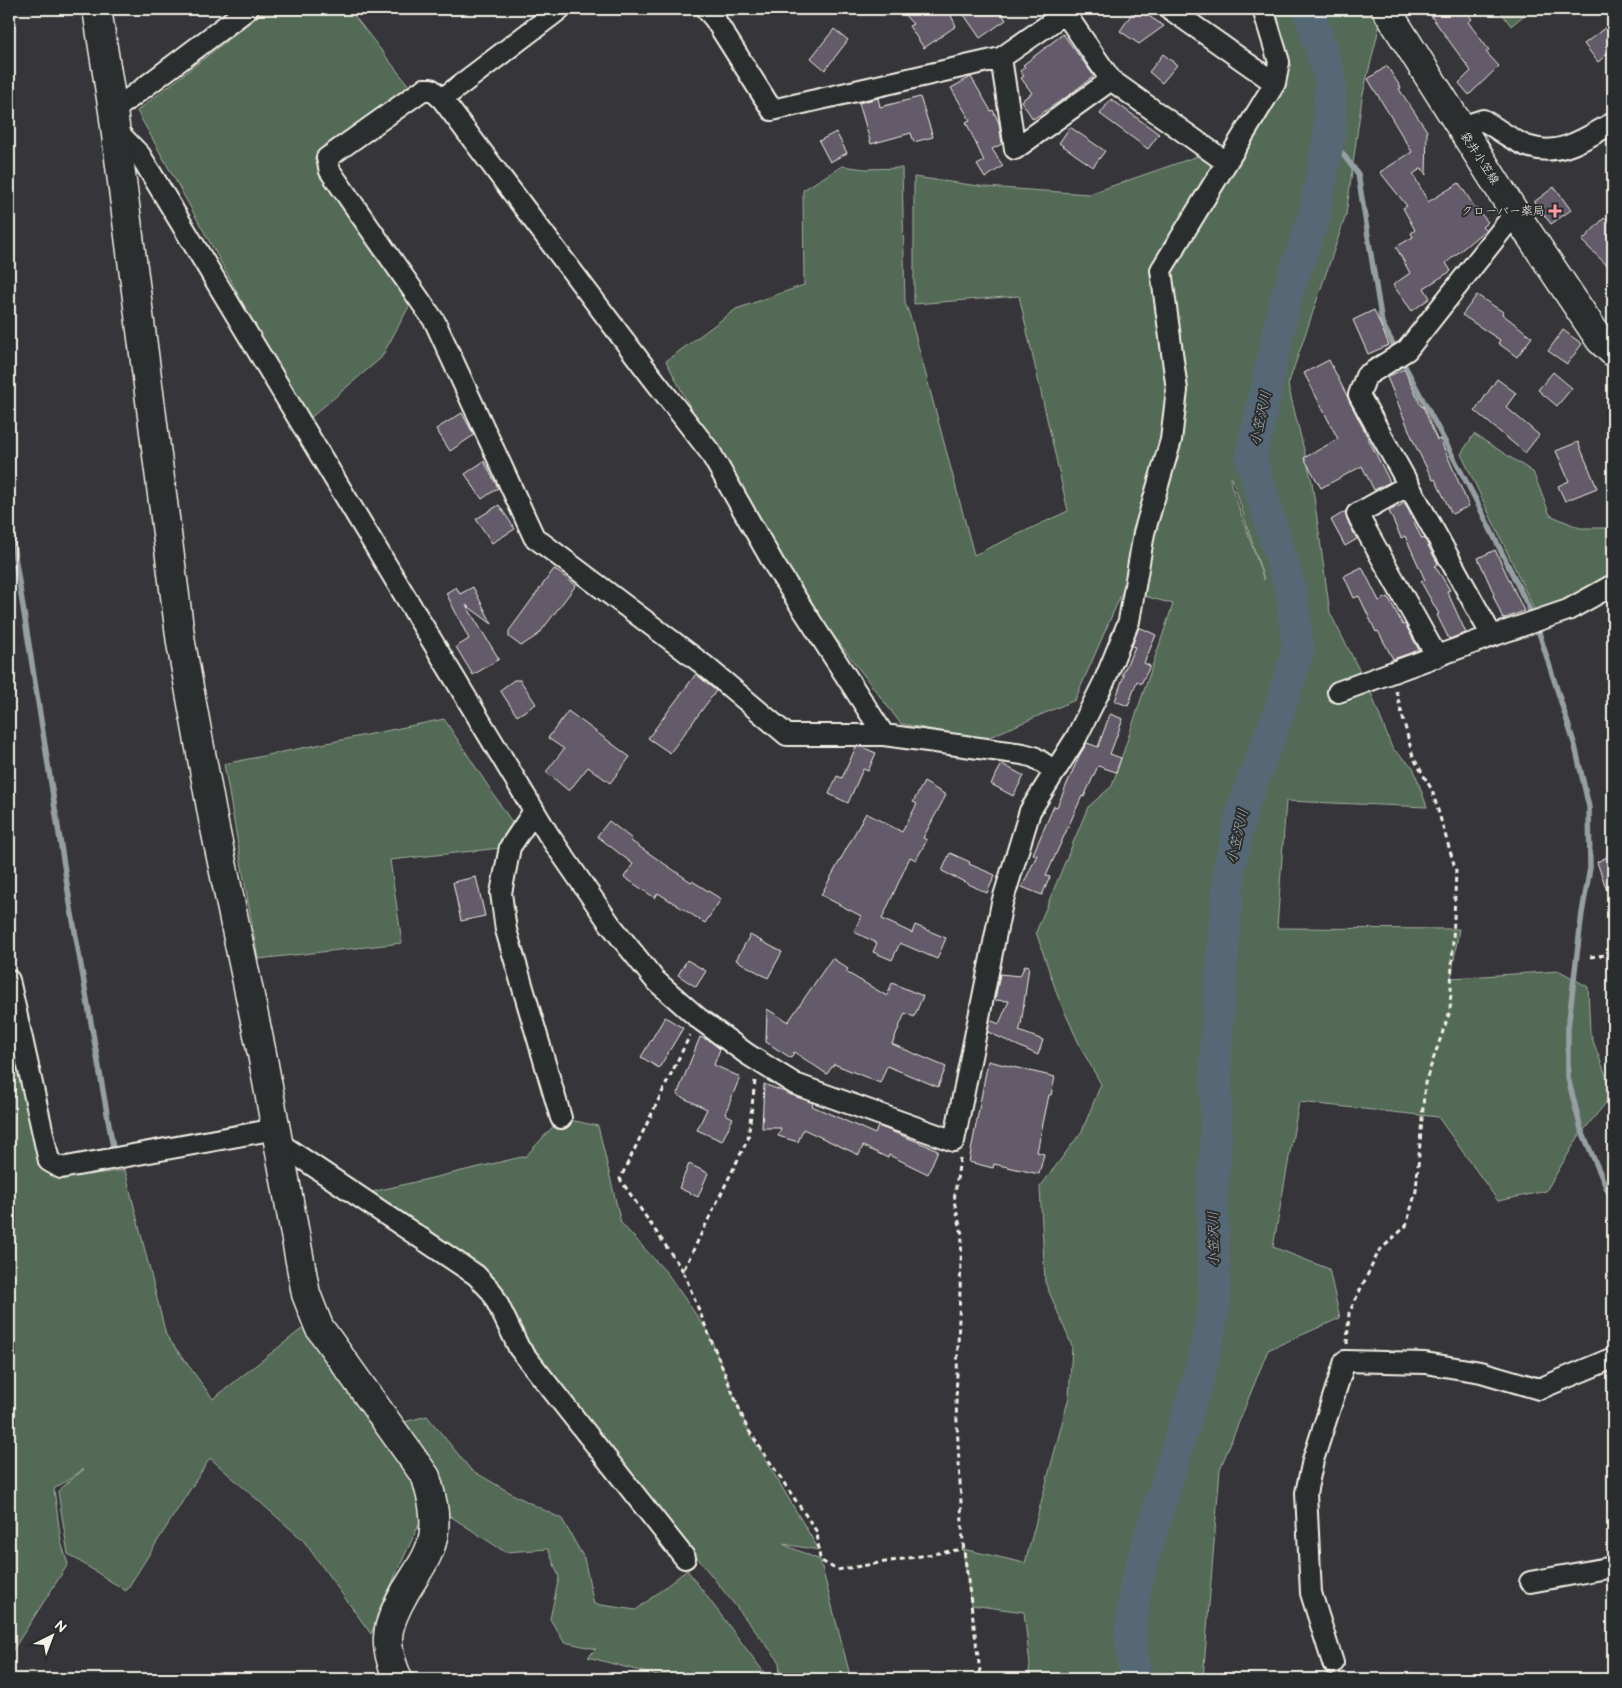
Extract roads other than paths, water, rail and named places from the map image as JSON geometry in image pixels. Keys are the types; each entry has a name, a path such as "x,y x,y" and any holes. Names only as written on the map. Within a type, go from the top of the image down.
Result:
{"street":[{"path":"97,9 114,120 181,642 213,819 278,1136 306,1294 319,1328 426,1477 433,1503 434,1531 427,1558 405,1591 393,1619 388,1638 392,1664 398,1679"},
{"path":"114,120 248,9"},
{"path":"442,99 560,9"},
{"path":"1170,9 1275,84"},
{"path":"114,120 140,155 548,834 615,931 655,980 698,1018 758,1061 795,1084 954,1141 1002,903 1030,810 1042,794 1080,730 1104,682 1129,621 1144,533 1171,440 1177,390 1161,270 1275,84 1278,62 1263,9"},
{"name":"袋井小笠線","path":"1386,9 1515,212 1600,340 1613,352"},
{"path":"716,12 772,110 1001,58 1068,11 1110,80 1226,162"},
{"path":"1001,58 1015,149 1110,80"},
{"path":"884,735 775,566 710,452 442,99 431,89 424,89 327,158 330,171 434,322 534,537 704,665 787,735 884,735 1022,754 1034,758 1055,770"},
{"path":"1461,127 1483,120 1528,147 1551,151 1573,144 1613,123"},
{"path":"1492,636 1359,395 1366,376 1407,350 1515,212"},
{"path":"1409,485 1357,514 1437,657"},
{"path":"1338,692 1568,610 1613,585"},
{"path":"534,811 510,847 501,893 506,930 561,1118"},
{"path":"9,980 49,1161 62,1168 278,1136 476,1275 492,1292 519,1348 685,1558"},
{"path":"1333,1663 1310,1593 1306,1492 1313,1460 1345,1360 1425,1363 1481,1372 1539,1389 1613,1358"},
{"path":"1530,1582 1613,1567"}],"waterway":[{"name":"小笠沢川","path":"1136,1679 1130,1636 1136,1583 1202,1366 1215,1301 1212,1196 1216,1144 1216,1042 1229,870 1243,806 1278,715 1298,650 1292,594 1251,459 1285,301 1314,216 1329,136 1330,77 1308,9"},
{"path":"1329,136 1358,174 1382,323 1476,500 1535,620 1575,746 1589,807 1590,868 1582,913 1568,1028 1568,1078 1581,1129 1613,1203"},
{"path":"9,519 70,903 114,1153"}],"place":[{"name":"クローバー薬局","path":"1555,211"}]}
